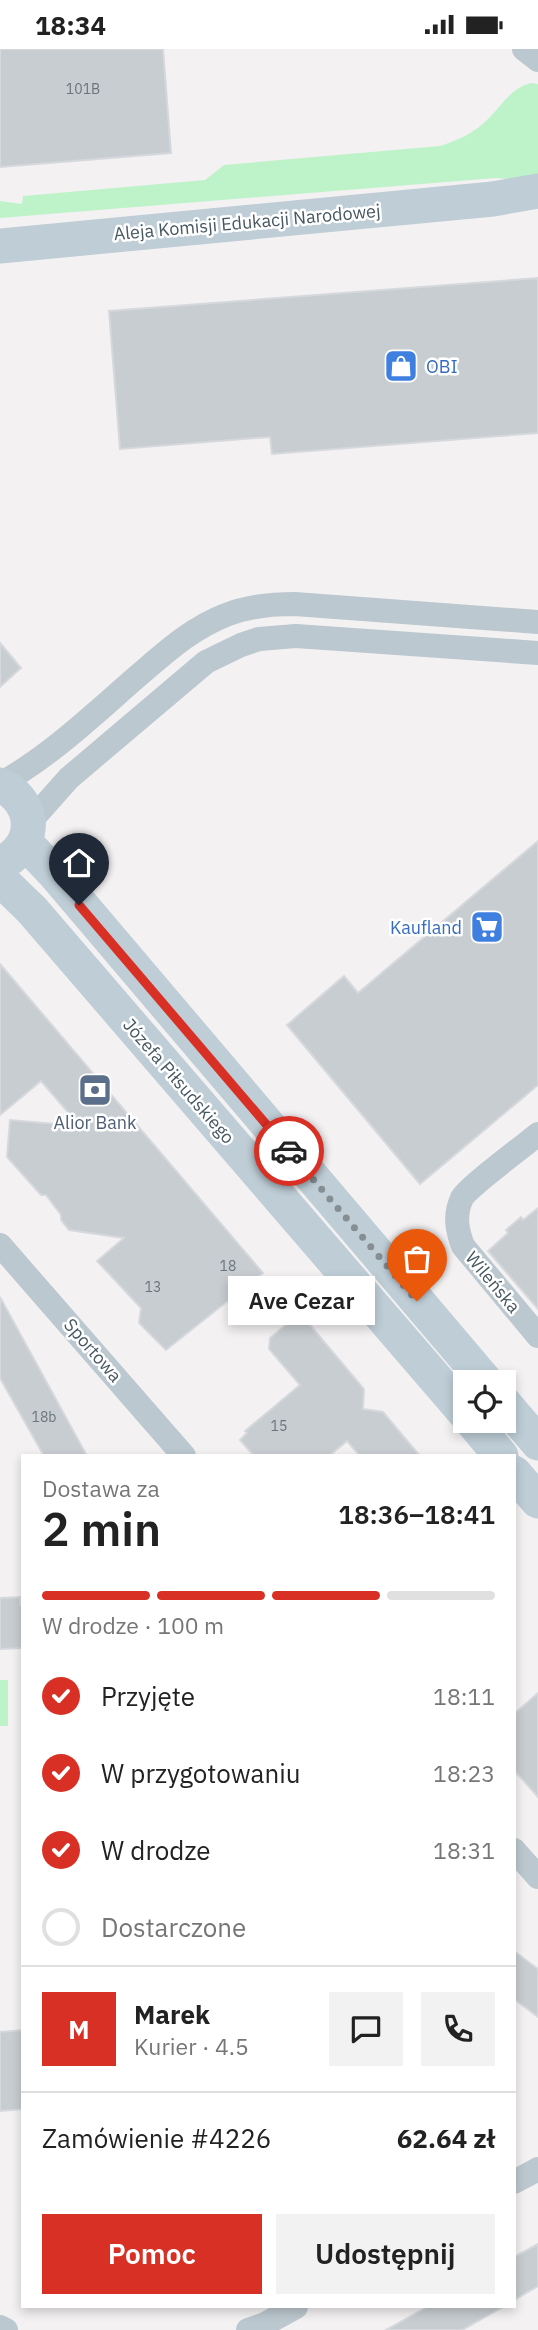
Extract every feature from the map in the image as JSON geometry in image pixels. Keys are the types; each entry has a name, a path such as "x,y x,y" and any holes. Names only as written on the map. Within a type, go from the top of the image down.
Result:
{"street":[{"path":"524,49 538,60"},
{"name":"Aleja Komisji Edukacji Narodowej","path":"0,246 493,199 538,191"},
{"name":"Aleja Komisji Edukacji Narodowej","path":"493,199 538,200"},
{"path":"0,784 37,762 176,644 201,627 229,614 271,604 295,604 538,622"},
{"path":"18,842 49,798 69,778 206,661 241,645 274,637 296,636 538,653"},
{"path":"0,784 23,803 18,842"},
{"path":"18,842 55,874 476,1370"},
{"name":"Józefa Piłsudskiego","path":"0,879 32,910 453,1399"},
{"name":"Wileńska","path":"538,1134 464,1195 458,1211 457,1229 463,1246 538,1336"},
{"name":"Sportowa","path":"0,1245 182,1454"},
{"path":"516,1417 538,1443"},
{"path":"482,1433 499,1454"},
{"path":"516,1475 538,1500"},
{"path":"516,1852 538,1877"},
{"path":"516,2181 538,2169"},
{"path":"248,2330 294,2308"},
{"path":"0,2327 6,2330"}],"green space":[{"path":"531,83 538,84 538,182 496,178 0,218 0,201 22,204 23,196 205,180 224,165 440,146 478,128 512,93"},
{"path":"0,1680 8,1680 8,1726 0,1726"}],"building":[{"path":"0,49 163,49 171,153 0,167"},
{"name":"OBI","path":"538,278 538,433 272,454 270,437 120,449 109,311"},
{"path":"0,643 21,668 0,687"},
{"name":"Kaufland","path":"538,841 538,1085 420,1184 287,1025 344,976 358,993"},
{"path":"0,964 263,1273 166,1350 139,1323 141,1308 97,1261 124,1238 69,1230 46,1195 41,1195 7,1157 10,1120 80,1126 41,1081 0,1115"},
{"path":"538,1208 538,1309 488,1251 521,1217 523,1220"},
{"path":"0,1297 86,1454 43,1454 0,1378"},
{"path":"294,1318 305,1319 364,1389 363,1409 383,1412 418,1454 358,1454 347,1441 331,1454 252,1454 240,1440 247,1433 245,1431 300,1385 269,1349 270,1338"},
{"path":"20,1597 21,1648 0,1649 0,1598"},
{"path":"538,1693 538,1797 516,1772 516,1712"},
{"path":"516,1952 538,1969 538,2017 516,2000"},
{"path":"21,2030 21,2109 0,2111 0,2032"},
{"path":"538,2244 538,2286 516,2299 516,2256"},
{"path":"425,2308 501,2308 462,2330 386,2330"}],"way so far":[{"path":"289,1151 417,1301"}],"place":[{"name":"OBI","path":"401,366"},
{"name":"Kaufland","path":"487,927"},
{"name":"Alior Bank","path":"95,1090"},
{"name":"Ave Cezar","path":"417,1301"}],"route":[{"path":"79,905 289,1151"}]}
